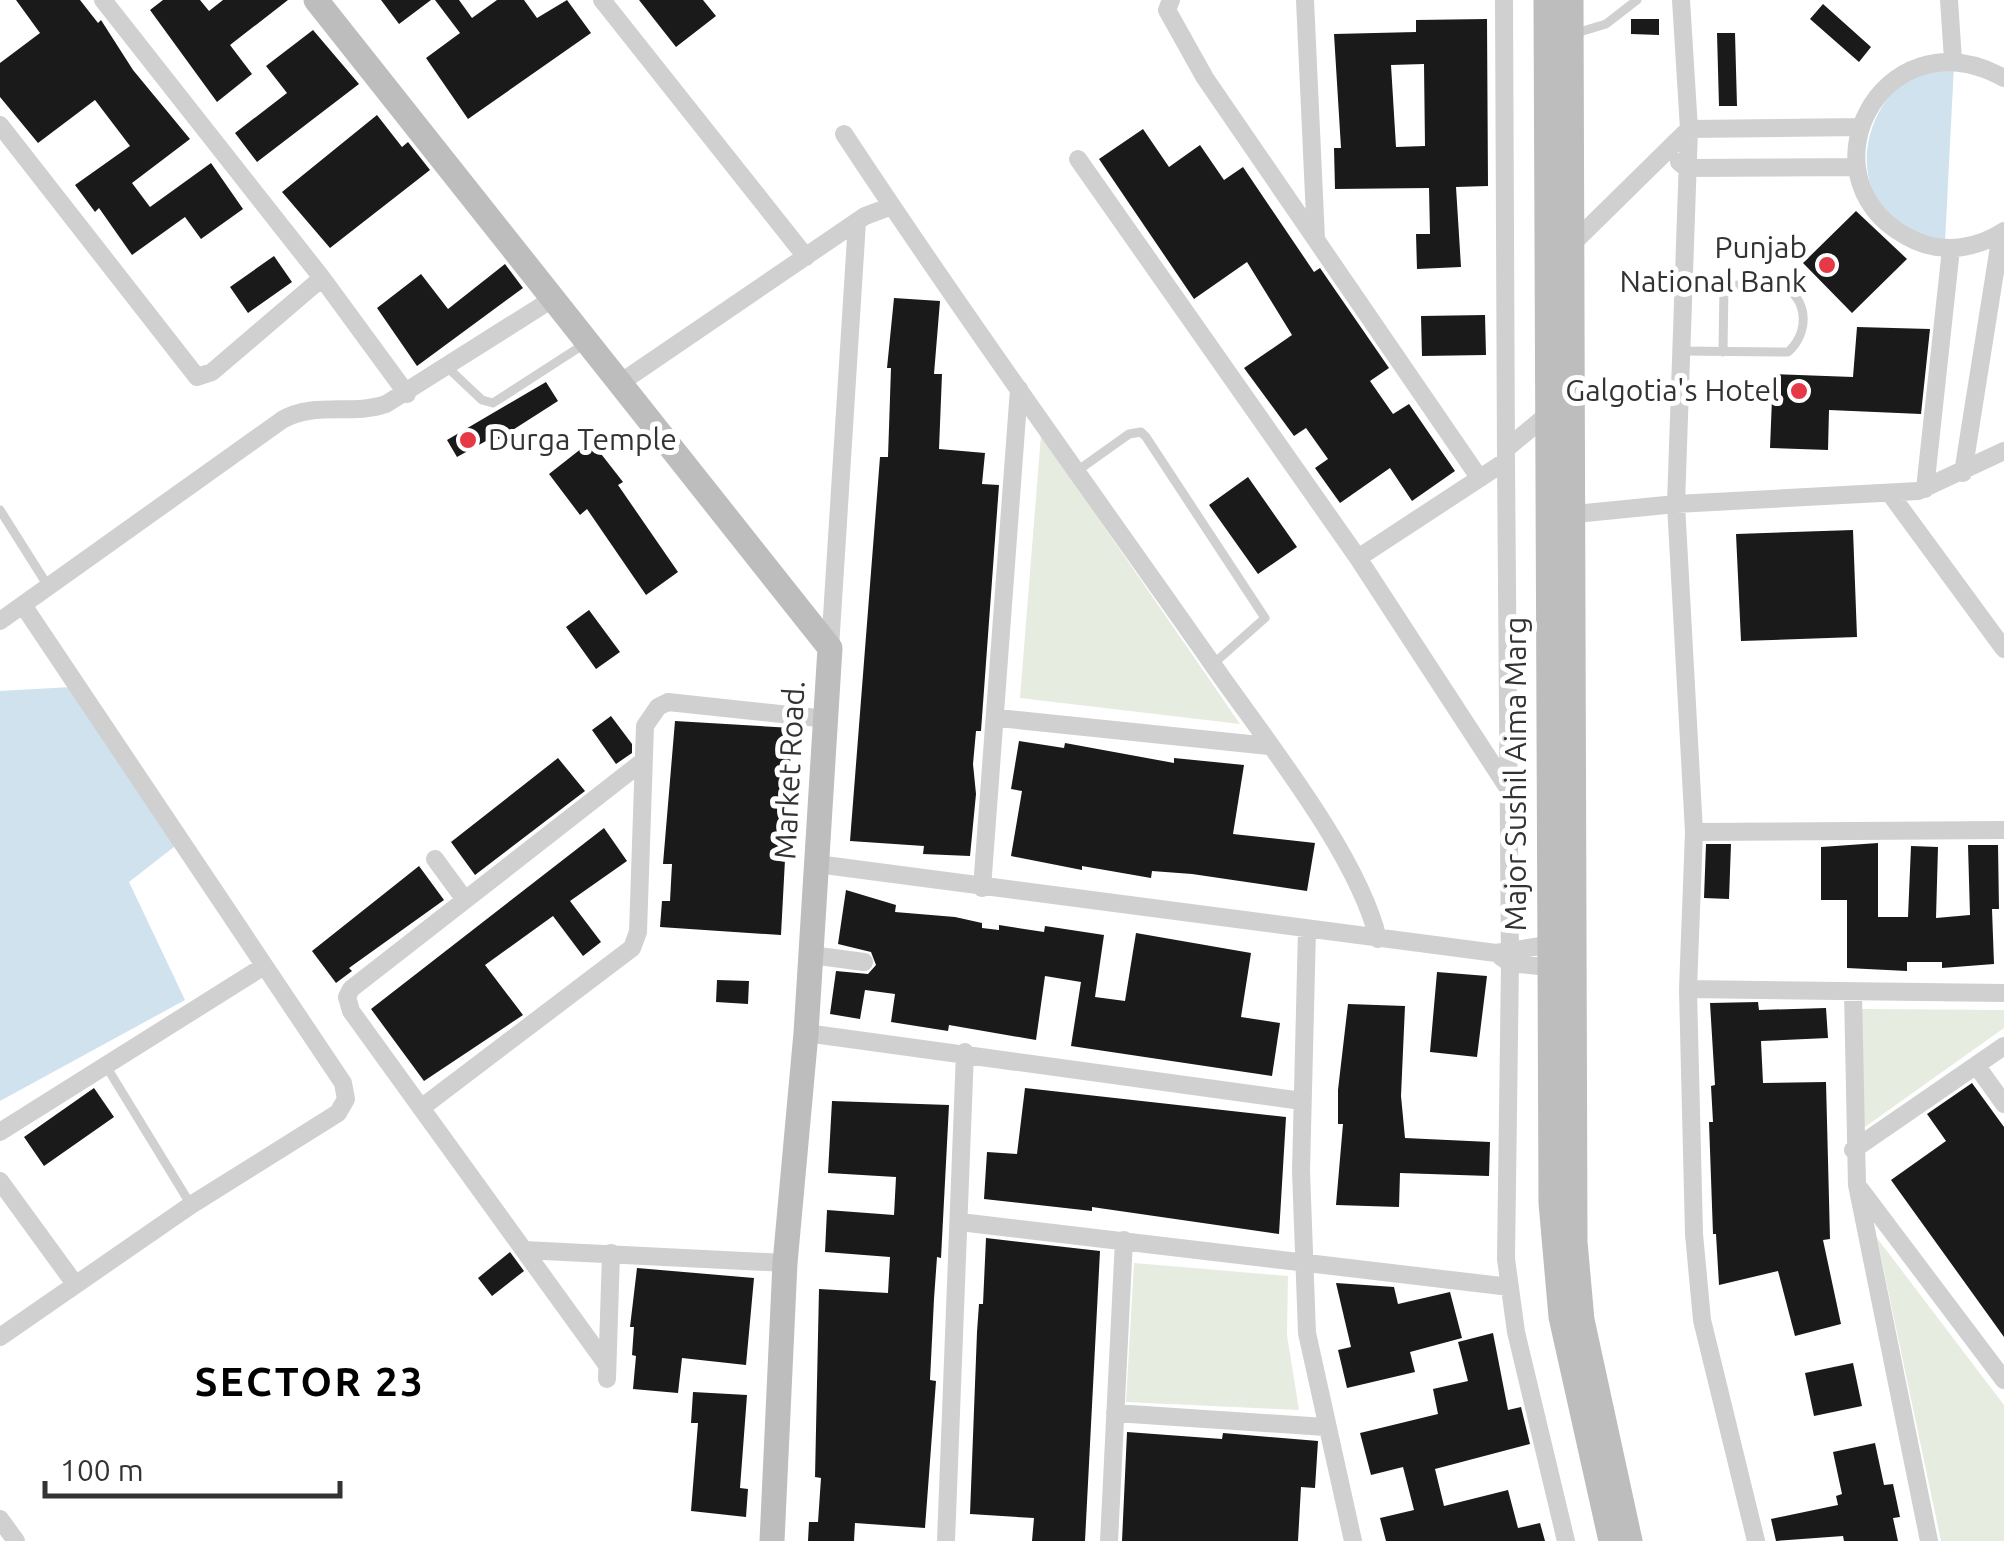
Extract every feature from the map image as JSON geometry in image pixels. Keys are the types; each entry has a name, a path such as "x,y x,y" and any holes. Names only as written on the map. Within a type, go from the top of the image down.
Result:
{"street":[{"path":"103,0 322,278 407,394"},
{"name":"Market Road.","path":"316,0 830,648 806,1033 785,1262 772,1541"},
{"path":"602,0 806,257"},
{"path":"1171,0 1168,10 1173,26 1197,64 1478,476"},
{"path":"1305,0 1316,240"},
{"path":"1504,0 1506,1259 1516,1332 1566,1541"},
{"name":"Major Sushil Aima Marg","path":"1546,0 1559,35 1572,244 1559,515 1549,955 1555,1284 1611,1541"},
{"name":"Major Sushil Aima Marg","path":"1572,0 1559,35 1546,415 1559,515 1576,970 1575,1242 1582,1320 1630,1541"},
{"path":"1681,0 1689,129 1676,504 1694,832 1688,990 1697,1282 1756,1541"},
{"path":"1949,0 1953,60"},
{"path":"1963,474 2002,232 1951,249 1924,245 1900,234 1872,204 1857,167 1860,127 1873,100 1895,78 1922,64 1953,60 1982,66 2004,78"},
{"path":"0,125 197,376 212,372 322,278"},
{"path":"1572,244 1689,129 1860,127"},
{"path":"844,134 1269,746 1361,888 1378,940"},
{"path":"1668,152 1686,168 1857,167"},
{"path":"1078,159 1358,558 1506,784"},
{"path":"620,383 857,222 892,206"},
{"path":"830,648 857,222"},
{"path":"1925,489 1951,249"},
{"path":"0,621 295,412 372,409 407,394 554,298"},
{"path":"982,888 998,718 1020,389"},
{"path":"1358,558 1506,455 1546,415"},
{"path":"1559,515 1676,504 1890,495 1925,489 1963,474 2004,450"},
{"path":"1890,495 2004,648"},
{"path":"0,1338 191,1206 338,1113 346,1100 343,1083 23,605"},
{"path":"421,1108 632,948 638,932 642,762 649,717 668,702 827,719"},
{"path":"998,718 1269,746"},
{"path":"611,1253 607,1372 524,1250 351,1012 347,996 642,762"},
{"path":"1694,832 2004,830"},
{"path":"435,859 465,900"},
{"path":"817,864 1505,955 1549,955 1575,943"},
{"path":"1307,930 1302,1101 1307,1333 1353,1541"},
{"path":"1549,955 1576,970"},
{"path":"811,956 864,962"},
{"path":"0,1132 264,966"},
{"path":"1688,990 2004,992"},
{"path":"1852,994 1853,1150 1857,1185 1929,1541"},
{"path":"806,1033 1302,1101"},
{"path":"1853,1150 2004,1046"},
{"path":"946,1541 965,1052"},
{"path":"1976,1065 2004,1104"},
{"path":"0,1180 75,1284"},
{"path":"1857,1185 2004,1380"},
{"path":"960,1222 1510,1287"},
{"path":"1109,1541 1124,1240"},
{"path":"524,1250 785,1262"},
{"path":"1116,1413 1325,1427"}],"lane":[{"path":"1559,35 1619,17 1637,0"},
{"path":"1680,351 1788,352 1802,333 1804,313 1799,300 1783,286 1682,284"},
{"path":"1724,286 1724,352"},
{"path":"448,368 482,400 493,402 588,341"},
{"path":"1077,471 1129,434 1141,432 1146,437 1265,618 1212,665"},
{"path":"0,510 50,588"},
{"path":"106,1066 191,1206"}],"shaded area":[{"path":"1041,435 1240,724 1020,698"},
{"path":"1862,1009 2004,1010 2004,1028 1862,1129"},
{"path":"1877,1238 2004,1405 2004,1541 1941,1541"},
{"path":"1134,1263 1288,1276 1287,1335 1299,1410 1126,1402"}],"water":[{"path":"1954,65 1945,242 1912,235 1889,217 1876,198 1867,155 1870,133 1892,93 1914,73"},
{"path":"71,687 179,843 129,882 185,1000 0,1101 0,691"}],"building":[{"path":"16,0 80,0 98,23 101,20 133,70 190,139 132,183 150,207 211,163 243,209 201,239 185,217 132,255 99,208 95,212 75,185 130,146 95,100 38,143 0,97 0,63 40,33"},
{"path":"163,0 200,0 209,11 223,0 288,0 230,45 252,74 217,102 150,10"},
{"path":"381,0 431,0 399,24"},
{"path":"435,0 459,0 472,18 497,0 524,0 537,18 567,0 591,33 468,119 426,58 460,33"},
{"path":"639,0 703,0 716,16 676,47"},
{"path":"1823,4 1871,47 1859,62 1810,19"},
{"path":"1487,19 1488,186 1456,187 1461,267 1417,269 1416,234 1430,234 1429,188 1335,189 1334,148 1341,148 1334,34 1416,32 1416,20","holes":["1424,64 1425,146 1396,147 1391,65"]},
{"path":"1631,19 1659,19 1659,35 1631,34"},
{"path":"313,30 359,84 257,162 235,133 287,93 266,66"},
{"path":"1717,33 1735,33 1737,106 1719,106"},
{"path":"377,115 402,147 408,142 430,170 330,248 282,192"},
{"path":"1143,129 1169,167 1200,145 1224,180 1243,167 1314,272 1320,268 1389,368 1370,381 1393,414 1409,404 1455,471 1412,501 1390,468 1340,503 1315,468 1328,459 1306,428 1294,436 1244,368 1292,335 1247,262 1194,299 1099,159"},
{"path":"1856,211 1907,259 1852,313 1803,263"},
{"path":"274,256 292,282 248,313 230,287"},
{"path":"505,264 523,288 417,366 377,308 421,274 448,309"},
{"path":"894,298 940,301 934,374 942,374 939,449 985,453 982,484 999,485 981,731 976,731 973,764 976,794 970,856 923,854 924,846 850,841 880,457 888,457 891,368 887,368"},
{"path":"1485,315 1486,355 1422,356 1421,316"},
{"path":"1857,327 1930,329 1921,414 1829,410 1828,450 1770,448 1773,374 1853,377"},
{"path":"546,382 558,401 497,440 495,436 457,457 447,440"},
{"path":"591,441 623,482 618,485 678,572 646,595 587,509 580,515 549,474"},
{"path":"1248,477 1297,547 1258,574 1209,505"},
{"path":"1853,530 1857,637 1741,641 1736,534"},
{"path":"589,610 620,652 596,669 566,627"},
{"path":"611,716 632,744 632,753 616,764 592,730"},
{"path":"675,721 792,728 781,935 660,927 662,901 670,901 672,864 663,864"},
{"path":"1019,741 1064,748 1065,743 1174,763 1174,758 1244,765 1233,834 1315,843 1307,891 1192,874 1152,871 1151,878 1082,866 1082,870 1011,856 1022,791 1011,789"},
{"path":"558,758 585,791 475,875 451,842"},
{"path":"604,828 627,861 570,901 601,942 583,956 553,916 485,965 523,1015 424,1081 371,1009"},
{"path":"1878,843 1878,917 1908,917 1911,846 1938,847 1936,918 1970,915 1968,845 1998,845 1999,909 1992,909 1994,964 1942,968 1942,962 1907,962 1907,971 1847,968 1847,900 1821,900 1821,847"},
{"path":"1706,844 1731,844 1729,899 1704,898"},
{"path":"419,866 444,900 349,968 352,971 336,983 312,951"},
{"path":"846,890 896,905 895,912 955,917 982,923 982,928 999,930 999,925 1044,932 1045,926 1104,935 1095,997 1125,1001 1136,933 1251,953 1241,1017 1280,1023 1272,1076 1071,1046 1081,982 1045,976 1036,1040 949,1025 948,1031 891,1022 895,994 865,990 860,1019 830,1014 836,971 868,974 876,965 871,952 838,944"},
{"path":"1437,972 1487,976 1477,1057 1430,1052"},
{"path":"717,980 749,981 748,1004 716,1002"},
{"path":"1758,1002 1759,1010 1826,1008 1828,1038 1761,1041 1763,1083 1826,1082 1830,1239 1823,1240 1841,1324 1795,1336 1778,1271 1719,1285 1713,1234 1709,1122 1713,1122 1711,1086 1715,1085 1710,1003"},
{"path":"1348,1004 1405,1006 1401,1096 1405,1138 1490,1142 1489,1176 1400,1173 1399,1207 1336,1205 1343,1124 1338,1124 1338,1090"},
{"path":"1972,1083 2004,1127 2004,1337 1891,1180 1946,1141 1927,1114"},
{"path":"94,1088 114,1117 44,1166 24,1137"},
{"path":"1025,1088 1286,1117 1279,1234 1092,1207 1092,1211 984,1199 987,1152 1017,1154"},
{"path":"832,1101 949,1105 930,1380 936,1381 925,1528 855,1523 854,1541 808,1541 809,1522 818,1522 821,1478 815,1477 819,1289 888,1293 890,1257 825,1252 827,1210 894,1215 896,1177 828,1173"},
{"path":"986,1238 1100,1251 1085,1541 1032,1541 1034,1518 970,1514 977,1332 979,1304 983,1304"},
{"path":"510,1252 524,1271 492,1296 478,1278"},
{"path":"637,1268 754,1278 746,1365 682,1358 678,1393 633,1389 636,1356 632,1355 634,1327 630,1327"},
{"path":"1336,1283 1394,1287 1398,1304 1450,1292 1462,1338 1410,1352 1415,1372 1347,1388 1338,1350 1351,1347"},
{"path":"1493,1333 1508,1410 1521,1407 1530,1444 1435,1469 1444,1506 1508,1490 1518,1528 1540,1523 1545,1541 1386,1541 1380,1518 1414,1510 1403,1467 1371,1475 1360,1433 1438,1414 1433,1389 1468,1381 1458,1342"},
{"path":"1853,1363 1862,1406 1814,1416 1805,1373"},
{"path":"693,1392 747,1395 740,1488 748,1489 746,1517 691,1511 698,1423 691,1423"},
{"path":"1127,1432 1222,1439 1223,1433 1318,1441 1315,1488 1301,1487 1298,1541 1122,1541"},
{"path":"1875,1443 1884,1485 1893,1484 1900,1517 1893,1518 1898,1541 1844,1541 1843,1536 1776,1541 1771,1519 1838,1505 1836,1496 1842,1494 1833,1452"}],"place":[{"name":"Punjab National Bank","path":"1827,265"},
{"name":"Galgotia's Hotel","path":"1799,391"},
{"name":"Durga Temple","path":"468,440"}],"district":[{"name":"SECTOR 23","path":"310,1382"}]}
